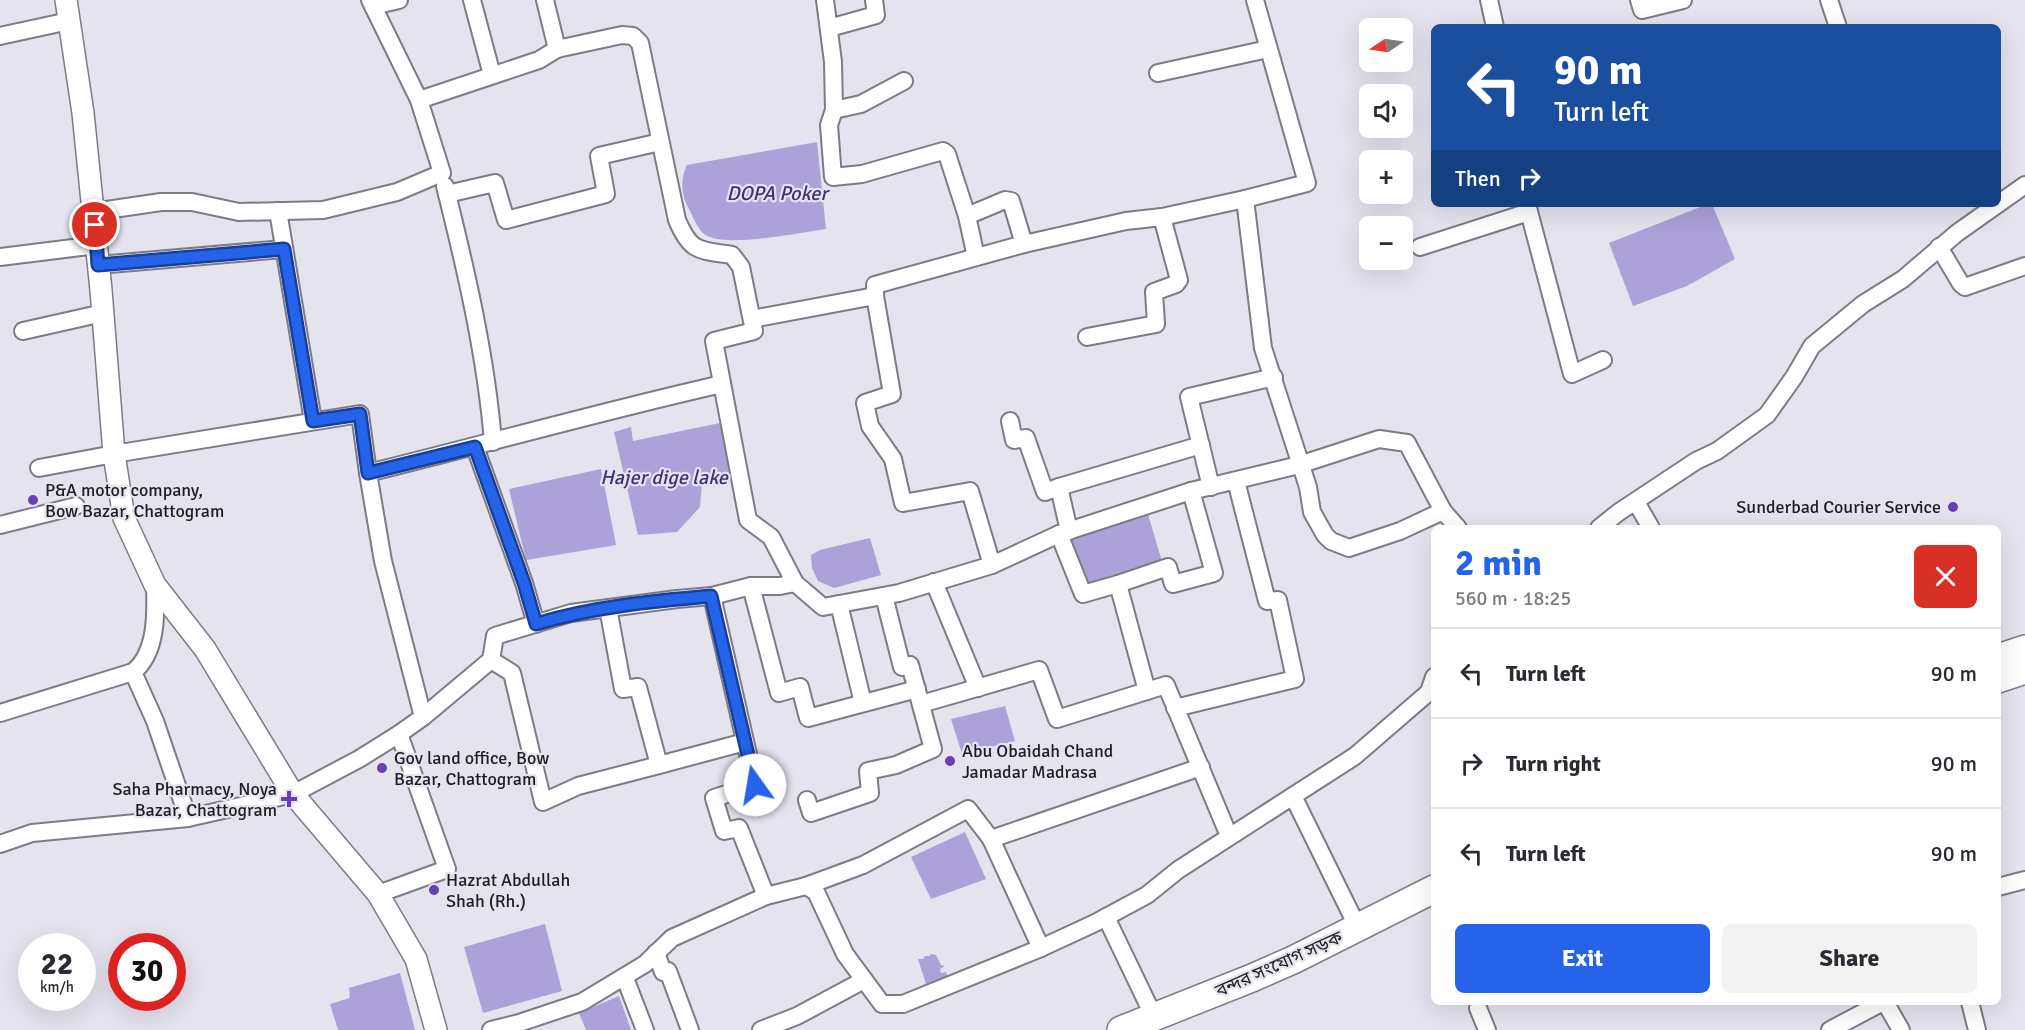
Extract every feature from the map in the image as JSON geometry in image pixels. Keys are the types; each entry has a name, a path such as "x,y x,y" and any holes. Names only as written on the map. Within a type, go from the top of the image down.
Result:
{"highway":[{"path":"2001,657 2025,649"},
{"path":"2001,678 2025,670"},
{"name":"বন্দর সংযোগ সড়ক","path":"1159,1023 1358,928 1431,890"},
{"name":"বন্দর সংযোগ সড়ক","path":"1121,1030 1159,1023 1288,980 1431,908"}],"street":[{"path":"66,0 83,112 114,454 124,518 155,585 205,649 292,794 378,894 416,959 436,1030"},
{"path":"399,0 371,3 419,100 442,173 461,247 489,396 493,442"},
{"path":"472,0 492,75"},
{"path":"545,0 557,49"},
{"path":"825,0 833,62 834,110 829,125 832,177 862,174 943,151 947,154 967,216 976,257"},
{"path":"829,28 876,15 874,0"},
{"path":"992,565 970,491 903,503 893,459 870,426 865,404 892,394 875,285 1024,244 1126,221 1162,217 1307,183 1255,0"},
{"path":"1489,0 1494,24"},
{"path":"1639,0 1642,10 1683,0"},
{"path":"1829,0 1837,24"},
{"path":"0,36 69,21"},
{"path":"419,100 539,60 557,49 622,35 633,36 640,43 677,220 684,236 696,249 732,255 741,267 754,331 714,341 748,520 771,537 795,583 824,607 862,598 884,596 992,565 1064,532 1191,491 1299,465 1380,439 1407,443 1443,511 1455,525"},
{"path":"1158,73 1268,49"},
{"path":"834,110 861,104 904,81"},
{"path":"447,194 495,183 506,220 606,194 599,156 660,142"},
{"path":"93,212 161,202 192,202 239,212 323,210 397,192 442,173"},
{"path":"2001,202 2025,184"},
{"path":"1245,199 1263,348 1308,487 1312,512 1324,535 1331,541 1350,548 1389,535 1443,511"},
{"path":"967,216 1005,200 1011,201 1024,244"},
{"path":"1603,525 1696,461 1717,451 1767,415 1794,377 1812,346 1863,304 1903,279 1939,247 1994,207"},
{"path":"1420,247 1528,208 1572,374 1604,360"},
{"path":"278,212 313,421"},
{"path":"1087,337 1156,324 1154,292 1176,284 1179,280 1162,217"},
{"path":"1939,247 1965,287 2025,266"},
{"path":"0,257 284,249"},
{"path":"752,319 875,296"},
{"path":"23,331 103,313"},
{"path":"1211,487 1189,397 1274,377"},
{"path":"368,473 475,447 634,403 722,384"},
{"path":"39,468 360,414 382,561 423,717"},
{"path":"1010,421 1014,440 1026,438 1045,492 1201,445"},
{"path":"475,447 524,583 536,624"},
{"path":"1174,708 1295,680 1278,600 1267,600 1236,481"},
{"path":"1059,487 1064,532 1083,594 1168,567 1173,584 1214,573 1191,491"},
{"path":"1636,502 1649,525"},
{"path":"0,525 76,506"},
{"path":"934,582 978,688"},
{"path":"0,844 32,833 188,818 292,794 359,759 423,717 491,660 495,636 571,613 711,596 752,586 780,586 795,583"},
{"path":"1118,584 1147,691"},
{"path":"0,713 133,672 143,664 156,620 155,585"},
{"path":"752,586 779,693 800,687 808,718 863,703 978,688 1039,670 1057,719 1166,685 1229,836"},
{"path":"711,596 755,785 714,798 724,831 739,828 766,896"},
{"path":"807,800 811,813 870,793 868,771 896,765 933,749 910,665 902,667 884,596"},
{"path":"839,604 863,703"},
{"path":"608,608 622,689 638,687 659,765"},
{"path":"491,660 512,673 543,802 578,786 745,742"},
{"path":"133,672 155,721 188,818"},
{"path":"806,886 816,892 845,954 882,1004 903,1004 1041,948 1147,895 1178,870 1355,756 1429,692 1431,686"},
{"path":"378,894 447,869 399,734"},
{"path":"991,839 1201,767"},
{"path":"1293,796 1358,928"},
{"path":"491,1030 582,1002 645,964 672,938 766,896 806,886 863,866 968,809 991,839 1041,948"},
{"path":"2001,886 2025,880"},
{"path":"1106,917 1159,1023"},
{"path":"656,953 663,972 668,970 690,1030"},
{"path":"625,978 645,1030"},
{"path":"761,1030 799,1023 864,980"},
{"path":"1830,1030 1878,1005"},
{"path":"1886,1005 1901,1030"},
{"path":"1971,1005 1977,1030"},
{"path":"1478,1008 1487,1030"}],"water":[{"name":"DOPA Poker","path":"817,142 826,229 743,240 712,238 701,231 686,204 683,193 682,182 687,165"},
{"path":"1700,207 1713,207 1735,259 1687,286 1633,306 1609,243"},
{"name":"Hajer dige lake","path":"720,423 732,477 702,483 700,507 677,532 638,535 614,432 631,427 633,441"},
{"name":"Hajer dige lake","path":"601,469 616,545 526,560 509,489"},
{"path":"1147,511 1163,565 1086,590 1066,537"},
{"path":"870,538 881,575 834,588 818,581 812,568 811,555 820,550"},
{"path":"1005,706 1015,741 962,754 951,719"},
{"path":"965,832 986,879 931,899 911,857"},
{"path":"545,924 562,991 483,1013 464,947"},
{"path":"931,954 936,955 941,965 945,966 940,969 941,973 946,972 948,977 927,987 918,959"},
{"path":"400,973 415,1030 338,1030 330,1004 350,998 349,988"},
{"path":"619,996 631,1030 586,1030 579,1013"}],"place":[{"name":"P&A motor company, Bow Bazar, Chattogram","path":"33,500"},
{"name":"Sunderbad Courier Service","path":"1953,507"},
{"name":"Abu Obaidah Chand Jamadar Madrasa","path":"950,761"},
{"name":"Gov land office, Bow Bazar, Chattogram","path":"382,768"},
{"name":"Saha Pharmacy, Noya Bazar, Chattogram","path":"289,799"},
{"name":"Hazrat Abdullah Shah (Rh.)","path":"434,890"}],"route":[{"path":"95,225 98,265 284,249 313,421 360,414 368,473 475,447 524,583 536,624 571,613 711,596 755,785"}]}
